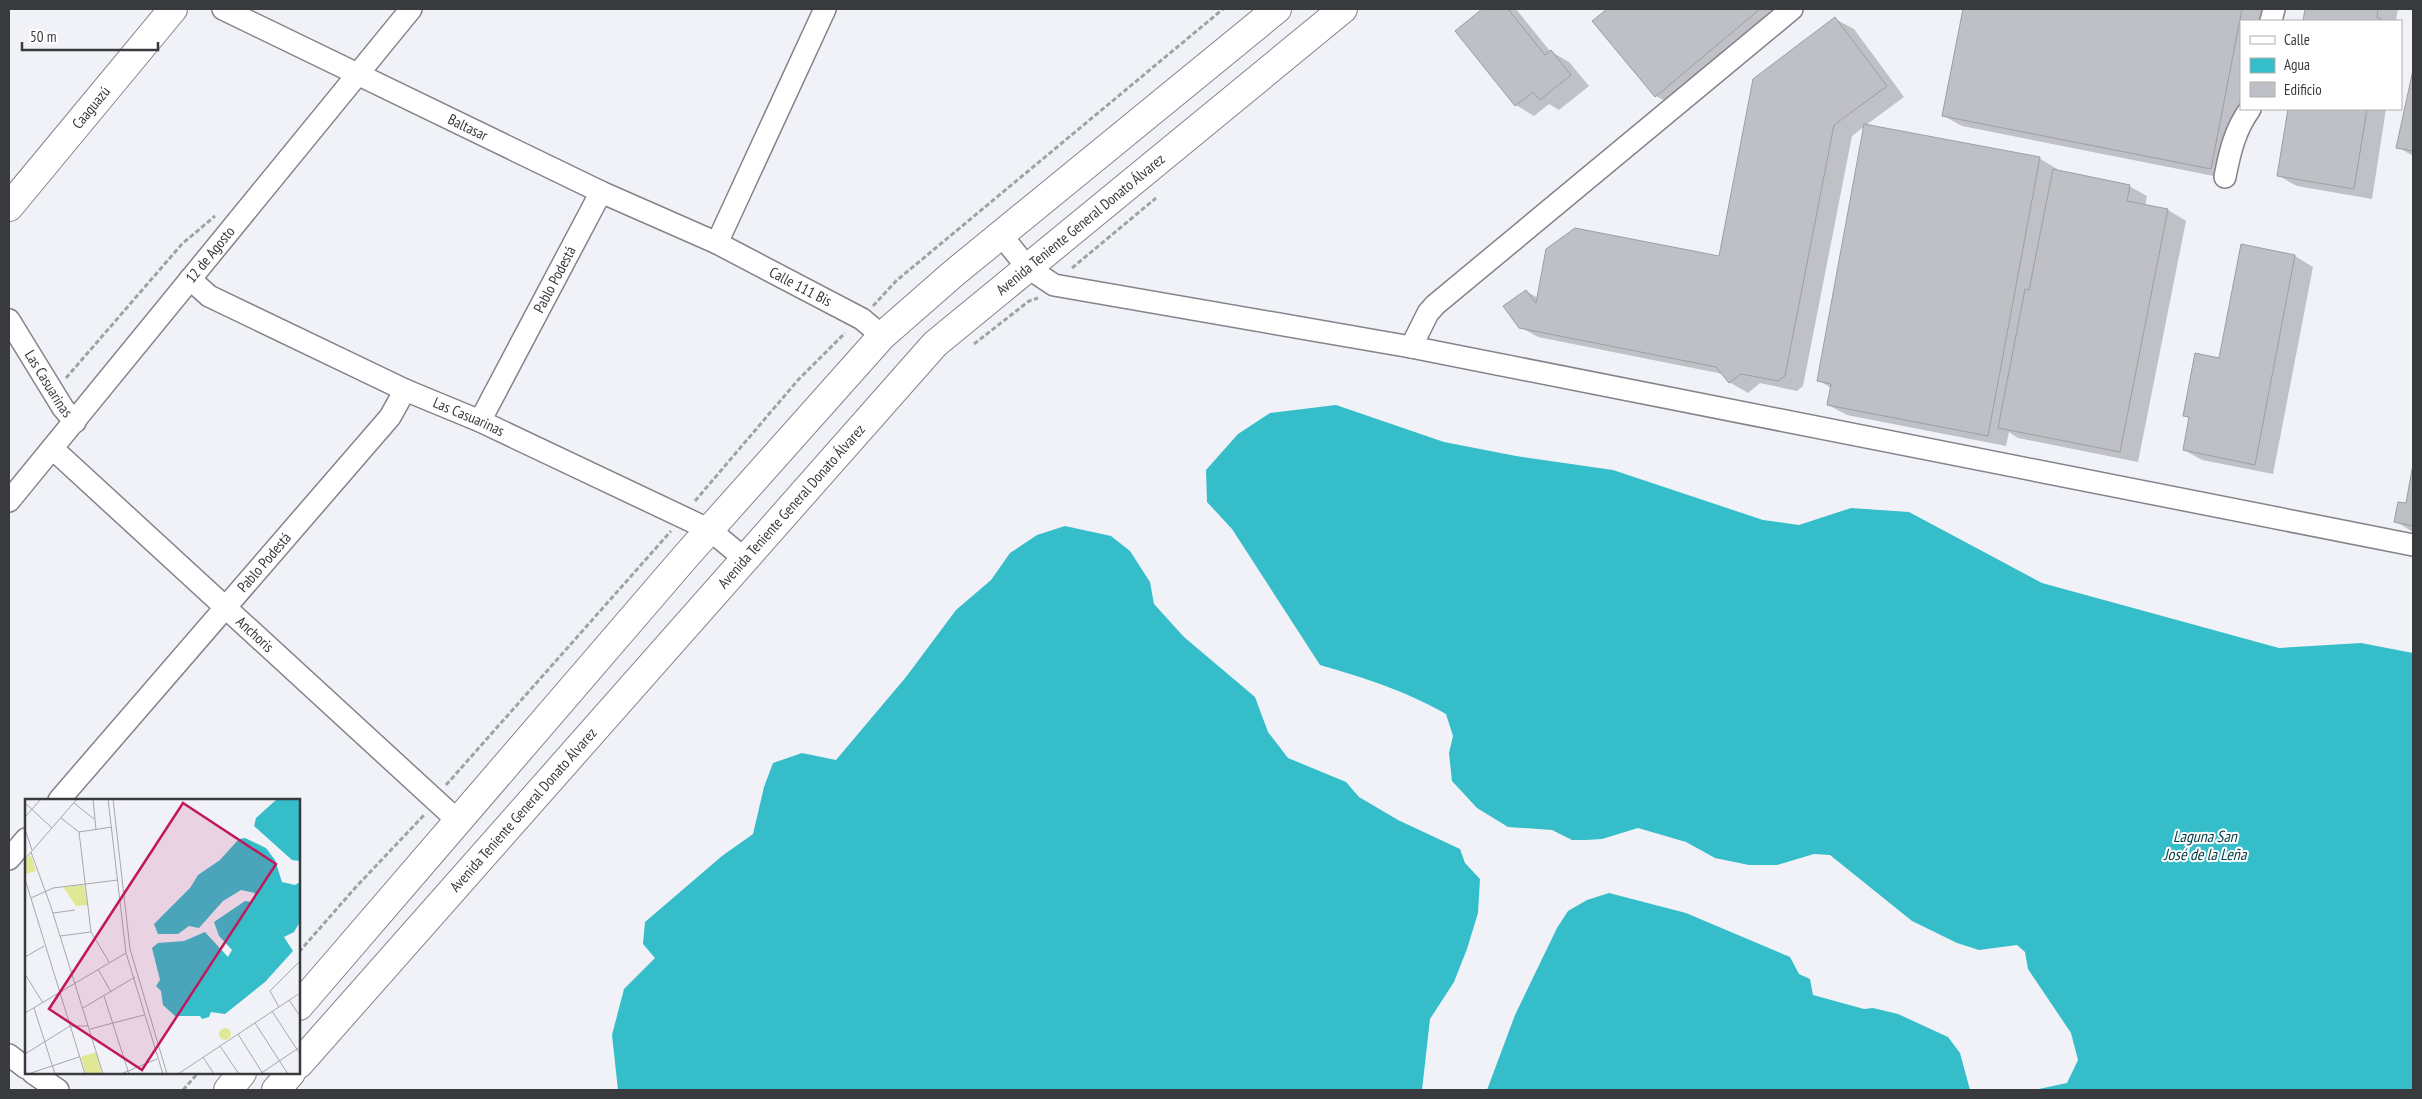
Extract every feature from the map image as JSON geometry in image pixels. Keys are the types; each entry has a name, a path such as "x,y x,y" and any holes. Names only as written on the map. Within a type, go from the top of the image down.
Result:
{"main road":[{"name":"Caaguazú","path":"9,208 173,9"},
{"path":"300,1005 457,820 882,336 1001,235 1277,9"},
{"name":"Avenida Teniente General Donato Álvarez","path":"300,1063 936,344 1027,266 1343,9"},
{"path":"228,1090 241,1074"},
{"path":"276,1090 290,1074"}],"street":[{"name":"Baltasar","path":"222,9 601,192 717,243"},
{"name":"12 de Agosto","path":"9,501 411,9"},
{"path":"717,243 826,9"},
{"path":"1411,347 1428,313 1435,305 1792,9"},
{"path":"2225,176 2231,147 2250,110"},
{"name":"Pablo Podestá","path":"480,421 601,192"},
{"path":"1001,235 1027,266 1054,285 1411,347 2413,545"},
{"name":"Calle 111 Bis","path":"717,243 862,320 882,336"},
{"name":"Las Casuarinas","path":"190,279 199,290 209,296 405,390 480,421 710,530 746,560"},
{"name":"Las Casuarinas","path":"9,320 75,422"},
{"name":"Pablo Podestá","path":"60,799 187,651 227,608 390,417 405,390"},
{"name":"Anchoris","path":"53,449 457,820"},
{"path":"9,859 25,840"},
{"path":"9,1055 25,1067"},
{"path":"35,1074 58,1090"}],"path":[{"path":"53,390 75,370 182,244 217,214"},
{"path":"183,1090 197,1074"}],"water":[{"name":"Laguna San José de la Leña","path":"1336,405 1444,442 1516,456 1613,470 1763,520 1799,525 1851,508 1909,512 2042,583 2279,648 2361,643 2413,653 2413,1090 2034,1090 2067,1083 2078,1060 2071,1033 2028,969 2025,952 2017,945 1979,950 1957,943 1912,921 1830,855 1814,854 1777,865 1749,865 1715,858 1686,842 1638,828 1602,839 1572,840 1552,830 1508,827 1477,808 1452,781 1449,753 1453,736 1446,714 1415,698 1385,686 1320,665 1232,529 1207,502 1206,470 1238,434 1270,413"},
{"path":"1065,526 1111,536 1130,551 1150,582 1154,604 1184,637 1255,697 1268,732 1288,758 1346,782 1359,797 1398,820 1460,849 1465,863 1480,879 1478,913 1467,949 1454,982 1430,1019 1422,1090 618,1090 612,1035 624,989 655,958 643,944 645,922 722,856 753,834 764,787 773,763 802,753 836,760 906,677 956,610 991,580 1010,553 1037,535"},
{"path":"1609,893 1686,913 1790,957 1799,974 1810,979 1813,995 1864,1009 1873,1008 1898,1014 1948,1037 1960,1053 1970,1090 1487,1090 1515,1015 1557,928 1568,911 1587,900"}],"building":[{"path":"1482,9 1508,9 1545,55 1551,50 1571,75 1540,100 1533,92 1515,106 1455,31"},
{"path":"1607,9 1760,9 1655,97 1592,21"},
{"path":"1963,9 2242,9 2211,169 1942,116"},
{"path":"2305,9 2378,9 2377,17 2381,19 2381,20 2303,20"},
{"path":"1835,17 1887,86 1834,125 1785,376 1778,381 1741,374 1729,383 1716,367 1519,328 1503,306 1526,290 1536,303 1546,249 1575,228 1719,256 1753,79"},
{"path":"2413,70 2413,151 2396,148"},
{"path":"2288,110 2367,110 2354,189 2277,176"},
{"path":"1864,124 2040,157 1988,436 1827,405 1831,384 1817,381"},
{"path":"2053,169 2130,185 2127,201 2168,209 2120,452 1998,428 2025,289 2029,290"},
{"path":"2241,244 2295,255 2255,465 2183,450 2189,417 2183,416 2195,353 2219,358"},
{"path":"2413,464 2413,526 2394,522 2398,502 2406,503"}]}
